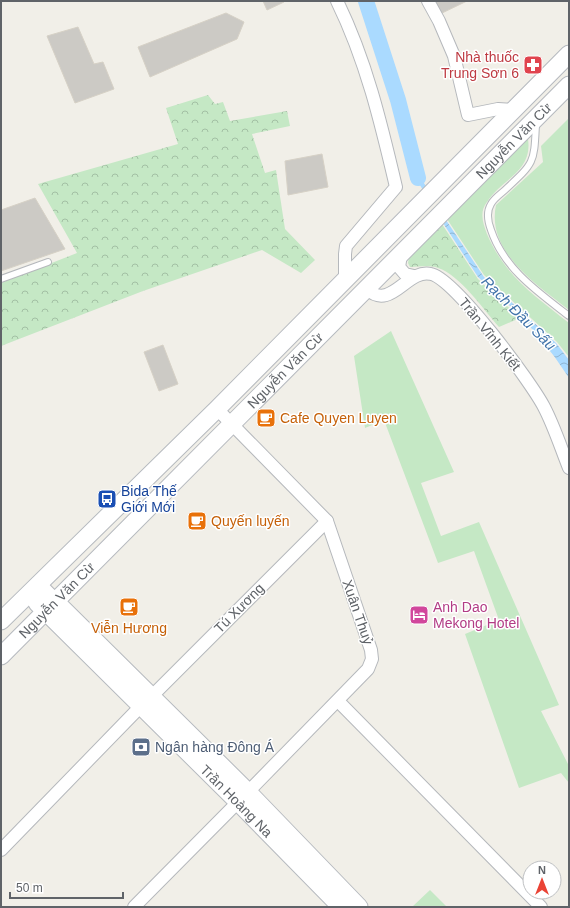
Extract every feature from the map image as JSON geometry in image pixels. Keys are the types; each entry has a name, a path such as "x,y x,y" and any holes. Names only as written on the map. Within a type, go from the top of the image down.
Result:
{"main road":[{"name":"Nguyễn Văn Cừ","path":"1,621 217,409 569,54"},
{"name":"Nguyễn Văn Cừ","path":"1,656 569,86"},
{"name":"Trần Hoàng Na","path":"33,589 243,797 359,907"},
{"name":"Trần Hoàng Na","path":"243,797 335,905"}],"street":[{"path":"337,1 361,55 378,109 396,187 346,246 345,279"},
{"path":"428,1 440,21 454,56 468,115 498,109 514,110"},
{"path":"401,255 400,267 405,274 414,276"},
{"name":"Trần Vĩnh Kiết","path":"414,276 422,273 432,274 438,277 451,287 485,325 544,406 569,468"},
{"path":"367,289 372,293 387,294 396,292 414,276"},
{"name":"Xuân Thuỷ","path":"134,907 338,701 368,669 372,659 326,521 217,409"},
{"name":"Tú Xương","path":"1,850 326,521"},
{"path":"338,701 541,907"}],"lane":[{"path":"536,118 535,153 531,164 491,203 488,221 495,244 503,257 535,290 569,316"},
{"path":"1,279 48,262"}],"green space":[{"path":"208,95 215,104 223,102 230,121 287,111 290,126 252,134 265,173 276,170 285,229 315,260 301,273 262,250 143,291 1,346 1,283 77,253 38,184 178,144 166,108"},
{"path":"569,118 569,310 543,290 517,266 506,252 499,238 495,222 496,205 543,162 541,146"},
{"path":"528,139 526,159 515,174 493,194 487,202 482,214 483,222 494,249 502,262 532,294 569,323 569,357 557,342 484,275 447,219"},
{"path":"442,224 478,279 520,318 499,327 463,285 455,278 438,268 424,266 410,267 408,263 409,257"},
{"path":"391,331 454,472 421,483 441,536 479,522 559,705 541,711 569,766 569,783 561,773 519,788 465,634 499,620 474,551 438,563 384,420 365,428 354,356"},
{"path":"430,890 447,907 412,907"}],"water":[{"name":"Rạch Đầu Sấu","path":"446,220 484,277 556,343 569,360 569,378 554,356 523,318 478,277 443,223"}],"building":[{"path":"263,1 283,1 284,2 267,10"},
{"path":"434,1 467,1 440,14"},
{"path":"226,13 244,22 237,39 150,77 138,47"},
{"path":"78,27 94,64 103,62 114,89 75,103 47,36"},
{"path":"322,154 328,187 288,195 285,161"},
{"path":"35,198 65,249 1,271 1,210"},
{"path":"163,345 178,384 159,391 144,352"}],"waterway":[{"path":"366,1 398,100 418,178"},
{"name":"Rạch Đầu Sấu","path":"418,178 427,192"}],"place":[{"name":"Nhà thuốc Trung Sơn 6","path":"533,65"},
{"name":"Cafe Quyen Luyen","path":"266,418"},
{"name":"Bida Thế Giới Mới","path":"107,499"},
{"name":"Quyến luyến","path":"197,521"},
{"name":"Viễn Hương","path":"129,607"},
{"name":"Anh Dao Mekong Hotel","path":"419,615"},
{"name":"Ngân hàng Đông Á","path":"141,747"}]}
